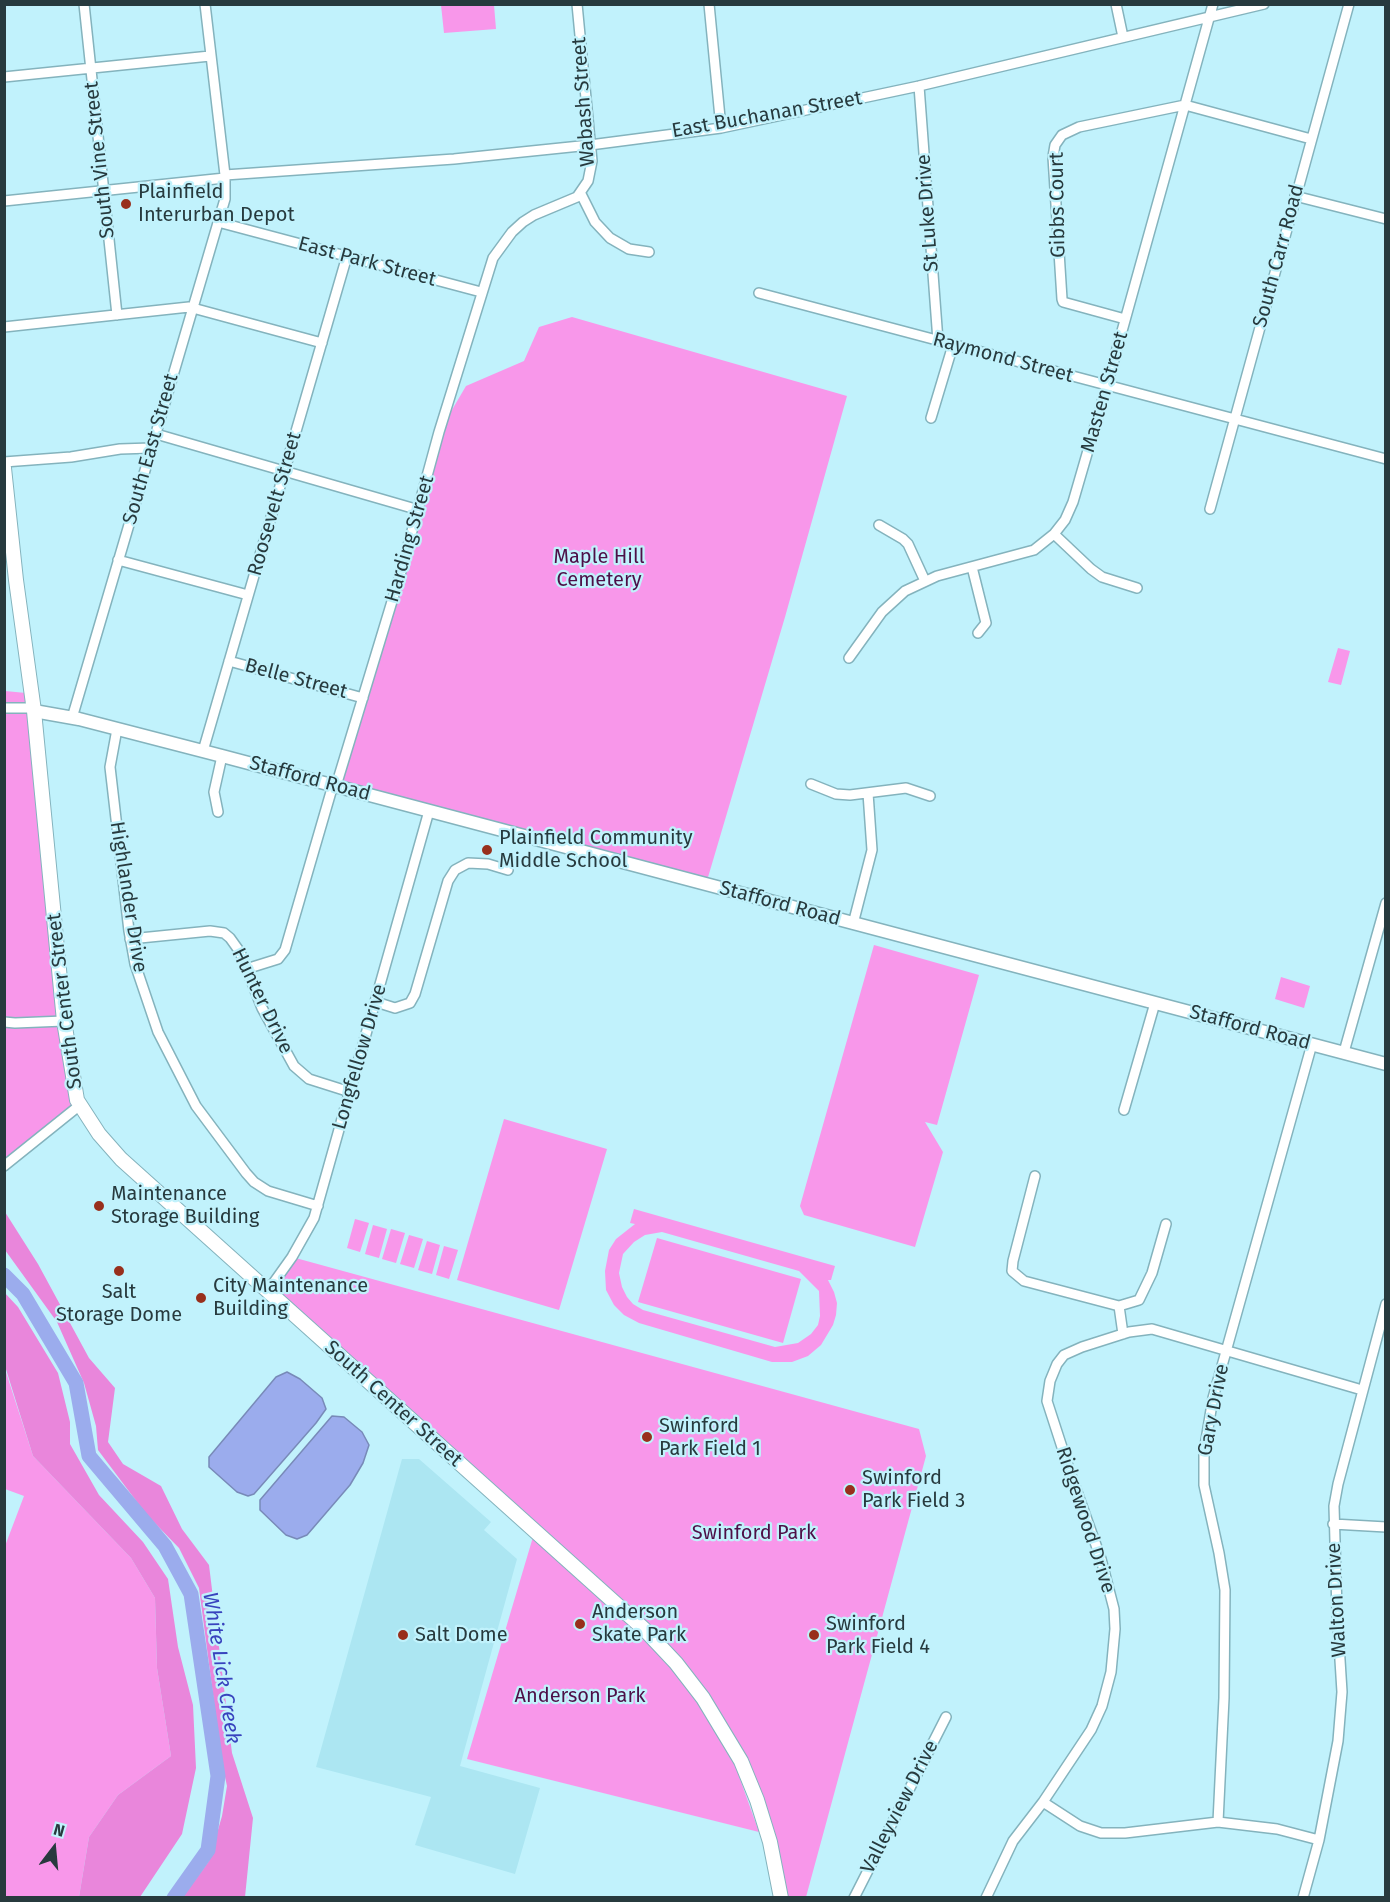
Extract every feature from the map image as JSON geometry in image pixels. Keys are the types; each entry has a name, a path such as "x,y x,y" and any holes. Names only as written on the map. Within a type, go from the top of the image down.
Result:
{"main road":[{"name":"South Center Street","path":"4,468 16,580 34,709 64,1021 75,1089 80,1105 99,1134 121,1159 644,1629 676,1663 704,1698 741,1761 757,1800 770,1842 781,1898"}],"street":[{"name":"South Vine Street","path":"84,4 117,315"},
{"name":"South East Street","path":"72,718 225,199 225,177 205,4"},
{"name":"Wabash Street","path":"482,292 493,258 512,232 534,215 570,201 581,194 588,181 591,171 590,145 577,4"},
{"path":"709,4 721,128"},
{"path":"1116,4 1123,37"},
{"name":"Masten Street","path":"849,658 882,612 905,591 925,581 1034,550 1054,534 1065,520 1073,502 1107,385 1213,4"},
{"name":"East Buchanan Street","path":"4,201 225,177 454,159 721,128 919,86 1264,4"},
{"name":"South Carr Road","path":"1210,509 1349,4"},
{"path":"4,77 210,56"},
{"name":"St Luke Drive","path":"919,86 938,340"},
{"path":"1185,105 1311,139"},
{"name":"Gibbs Court","path":"1125,319 1063,302 1053,150 1062,135 1079,127 1185,105"},
{"path":"581,194 595,222 610,238 629,249 649,252"},
{"path":"1295,196 1386,219"},
{"name":"East Park Street","path":"218,222 482,292"},
{"name":"Roosevelt Street","path":"203,751 347,256"},
{"name":"Harding Street","path":"246,969 278,959 285,950 363,698 419,510 439,432 482,292"},
{"name":"Raymond Street","path":"759,293 1386,459"},
{"path":"4,327 192,308 322,343"},
{"path":"931,418 953,345"},
{"path":"156,434 419,510"},
{"path":"4,462 71,457 120,449 151,448"},
{"path":"879,525 903,538 908,544 925,581"},
{"path":"1054,534 1102,577 1137,588"},
{"path":"118,560 248,595"},
{"path":"972,567 986,623 978,633"},
{"name":"Belle Street","path":"229,661 363,698"},
{"path":"4,708 34,709"},
{"name":"Stafford Road","path":"34,709 203,751 1386,1064"},
{"name":"Highlander Drive","path":"117,729 110,767 130,939 135,964 158,1032 184,1085 212,1130 246,1173 262,1188 275,1194 318,1206"},
{"path":"218,812 214,792 222,756"},
{"path":"811,784 836,794 906,788 930,796"},
{"path":"853,924 872,850 867,793"},
{"name":"Longfellow Drive","path":"267,1292 302,1241 318,1206 429,811"},
{"path":"376,1002 395,1008 410,1003 415,994 448,881 455,870 468,863 488,864 508,870"},
{"path":"1344,1052 1386,903"},
{"name":"Hunter Drive","path":"130,939 201,931 217,931 230,938 235,943 262,1008 294,1066 309,1079 350,1092"},
{"path":"1124,1110 1155,1003"},
{"path":"4,1022 64,1021"},
{"name":"Gary Drive","path":"1218,1822 1224,1698 1225,1590 1204,1485 1203,1467 1207,1431 1226,1351 1312,1044"},
{"path":"4,1166 80,1105"},
{"path":"1035,1176 1013,1261 1012,1271 1024,1281 1119,1306 1139,1300 1152,1273 1166,1224"},
{"name":"Walton Drive","path":"1303,1898 1319,1840 1338,1741 1342,1692 1333,1524 1338,1484 1386,1304"},
{"path":"1119,1306 1123,1334"},
{"name":"Ridgewood Drive","path":"986,1898 1013,1841 1043,1802 1091,1730 1102,1706 1111,1672 1115,1629 1114,1609 1101,1559 1049,1408 1047,1393 1052,1373 1064,1356 1123,1334 1152,1329 1362,1390"},
{"path":"1333,1524 1386,1527"},
{"name":"Valleyview Drive","path":"854,1898 946,1717"},
{"path":"1043,1802 1080,1826 1111,1834 1218,1822 1277,1829 1319,1840"}],"shaded area":[{"path":"5,1212 38,1264 89,1358 115,1388 108,1442 123,1464 161,1486 182,1529 209,1565 232,1753 253,1818 245,1897 183,1897 209,1861 222,1816 227,1786 199,1588 179,1548 146,1514 98,1450 96,1426 84,1383 57,1322 5,1250"},
{"path":"4,1292 18,1307 58,1373 70,1422 70,1444 99,1495 143,1542 168,1579 178,1647 193,1705 196,1768 182,1834 140,1897 79,1897 89,1837 118,1795 171,1756 157,1668 155,1598 131,1558 33,1456 5,1366"},
{"path":"402,1459 419,1459 491,1522 484,1530 517,1559 460,1766 540,1788 515,1874 415,1845 431,1797 316,1767"}],"green space":[{"path":"441,5 494,5 496,29 444,33"},
{"name":"Maple Hill Cemetery","path":"572,317 847,396 706,884 336,786 439,432 466,386 524,361 539,327"},
{"path":"1338,648 1350,651 1341,685 1328,682"},
{"path":"5,691 26,693 80,1105 5,1169"},
{"path":"874,945 979,975 937,1125 925,1122 943,1152 915,1247 804,1215 800,1206"},
{"path":"1281,977 1310,986 1304,1008 1275,999"},
{"path":"504,1119 607,1149 559,1310 457,1280"},
{"path":"634,1209 835,1266 831,1280 828,1280 837,1303 833,1325 821,1345 808,1356 792,1362 772,1362 639,1323 624,1315 614,1305 606,1290 605,1271 609,1250 616,1239 635,1224 630,1223","holes":["662,1232 799,1271 819,1291 818,1325 811,1334 798,1343 775,1347 643,1310 627,1297 619,1273 623,1254 634,1242 645,1235"]},
{"path":"355,1219 369,1223 360,1252 347,1248"},
{"path":"373,1225 387,1229 379,1258 365,1254"},
{"path":"391,1229 405,1233 396,1263 382,1259"},
{"path":"409,1235 423,1239 414,1268 400,1264"},
{"path":"657,1238 801,1279 783,1343 638,1302"},
{"path":"427,1241 440,1245 432,1274 418,1270"},
{"path":"444,1246 458,1250 449,1279 436,1275"},
{"name":"Swinford Park","path":"292,1257 919,1429 926,1456 806,1897 781,1897 770,1842 721,1726 759,1832 467,1759 533,1537 267,1292"},
{"path":"4,1366 33,1456 131,1558 155,1598 157,1668 171,1756 118,1795 89,1837 79,1897 5,1897 5,1546 24,1496 5,1489"}],"water":[{"path":"287,1372 300,1379 322,1398 326,1409 254,1494 248,1496 237,1492 209,1467 209,1457 276,1377"},
{"path":"332,1416 344,1417 362,1432 369,1445 363,1463 350,1485 307,1535 297,1539 286,1535 260,1510 260,1500"}],"waterway":[{"name":"White Lick Creek","path":"4,1275 23,1294 76,1383 89,1456 165,1546 191,1594 218,1776 208,1850 174,1898"}],"place":[{"name":"Plainfield Interurban Depot","path":"126,204"},
{"name":"Plainfield Community Middle School","path":"487,850"},
{"name":"Maintenance Storage Building","path":"99,1206"},
{"name":"Salt Storage Dome","path":"119,1271"},
{"name":"City Maintenance Building","path":"201,1298"},
{"name":"Swinford Park Field 1","path":"647,1437"},
{"name":"Swinford Park Field 3","path":"850,1490"},
{"name":"Anderson Skate Park","path":"580,1624"},
{"name":"Salt Dome","path":"403,1635"},
{"name":"Swinford Park Field 4","path":"814,1635"}],"park label":[{"name":"Anderson Park","path":"580,1696"}]}
